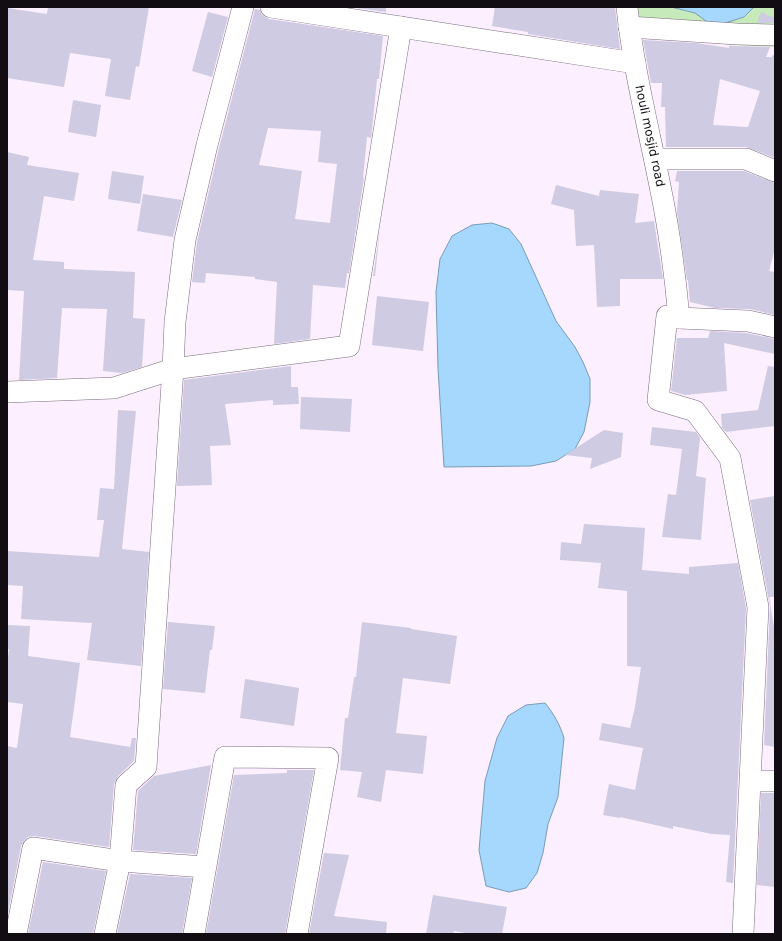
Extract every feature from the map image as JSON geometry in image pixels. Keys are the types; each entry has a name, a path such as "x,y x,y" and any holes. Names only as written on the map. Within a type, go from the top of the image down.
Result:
{"street":[{"path":"105,934 120,861 126,785 146,767 175,322 185,240 207,145 243,7"},
{"path":"271,7 635,63"},
{"path":"628,17 738,34 775,35"},
{"name":"houli mosjid road","path":"628,17 635,63 655,159 674,264 679,318"},
{"path":"7,392 114,388 173,369 349,346 401,27"},
{"path":"655,159 746,159 775,171"},
{"path":"743,934 758,607 730,458 695,411 658,400 667,316 679,318 748,321 775,327"},
{"path":"194,934 225,757 328,758 297,934"},
{"path":"751,781 775,782"},
{"path":"16,934 33,848 120,861 206,867"}],"green space":[{"path":"631,7 775,7 775,47 730,45 650,28 634,14"}],"water":[{"path":"671,7 754,7 744,17 722,24 706,21 695,13"},
{"path":"492,223 509,229 521,244 556,321 575,347 583,362 590,379 590,402 584,432 575,449 556,461 531,466 444,467 438,368 436,292 440,259 452,236 472,225"},
{"path":"545,703 561,729 564,738 558,797 548,824 543,853 537,873 526,888 509,892 486,886 479,850 485,781 497,738 508,716 526,705"}],"building":[{"path":"48,7 149,7 139,67 136,66 130,100 105,96 111,59 70,53 64,87 7,78 7,8 47,14"},
{"path":"350,7 386,7 386,12"},
{"path":"495,7 615,7 620,49 528,34 528,32 492,26"},
{"path":"255,9 260,10 263,16 269,19 383,36 371,138 367,137 364,178 349,273 347,273 345,288 313,285 310,339 274,344 277,282 255,279 255,277 206,273 205,283 192,282 197,242 219,148","holes":["268,128 321,131 318,162 337,164 330,223 295,219 302,171 259,165"]},
{"path":"208,12 228,17 212,77 192,71"},
{"path":"761,12 775,18 775,23 757,23"},
{"path":"643,40 696,43 729,48 729,46 770,47 766,57 772,57 772,55 775,56 775,158 746,147 666,147 665,107 661,107 662,83 651,83","holes":["720,79 760,91 748,127 713,125"]},
{"path":"73,100 101,105 96,137 68,132"},
{"path":"7,152 29,157 27,165 79,173 74,201 44,196 33,260 64,262 64,269 135,272 133,318 145,319 142,367 122,373 103,371 107,309 62,308 57,378 19,380 24,291 7,290"},
{"path":"112,171 144,176 140,204 108,199"},
{"path":"677,171 744,171 775,183 775,248 769,271 775,272 775,315 750,309 715,308 690,302 677,212 679,182 675,181"},
{"path":"556,185 599,196 600,190 639,194 635,223 654,221 663,279 620,279 620,306 597,307 594,245 576,246 574,210 551,204"},
{"path":"143,194 182,200 173,237 137,231"},
{"path":"380,230 375,276 373,276"},
{"path":"377,296 429,302 423,351 372,345"},
{"path":"710,331 746,333 775,339 775,354 724,343 727,391 685,395 671,391 677,338 708,338"},
{"path":"291,366 291,387 298,387 299,404 273,405 273,400 225,404 231,445 210,446 212,485 177,486 184,380"},
{"path":"768,366 775,367 775,426 726,432 722,428 721,414 758,410"},
{"path":"301,397 352,399 350,432 300,429"},
{"path":"118,410 136,411 122,549 149,552 141,666 87,660 92,623 21,619 23,586 7,585 7,551 99,557 104,520 97,520 100,488 114,489"},
{"path":"652,427 696,432 700,438 696,476 706,478 701,540 662,537 668,494 676,495 682,449 650,445"},
{"path":"604,430 623,433 621,457 590,469 592,458 565,455"},
{"path":"775,496 775,597 769,597 775,633 775,747 764,745 770,607 750,500"},
{"path":"584,524 645,528 642,570 689,574 689,567 738,563 746,608 733,883 726,882 730,835 712,834 673,826 673,829 620,817 603,815 609,784 635,790 643,748 599,740 602,723 630,728 641,667 627,666 627,591 598,588 601,563 560,560 561,542 581,544"},
{"path":"168,622 215,626 212,650 210,650 205,693 163,689"},
{"path":"362,622 411,628 457,636 450,684 403,678 396,733 427,736 423,774 386,770 381,802 357,797 362,772 340,770 345,718 348,718 354,677 356,677"},
{"path":"7,625 30,626 28,656 80,663 70,737 130,747 132,738 136,738 134,761 118,776 114,784 109,847 35,836 28,837 21,846 7,918 7,746 17,748 23,704 7,702 7,668 9,649 7,649"},
{"path":"245,679 299,688 294,726 240,718"},
{"path":"211,765 196,854 133,850 138,791 154,776"},
{"path":"287,770 314,770 285,934 206,934 234,775 287,773"},
{"path":"761,793 775,793 775,887 757,885"},
{"path":"324,853 349,855 334,916 387,922 386,934 309,934"},
{"path":"43,862 106,871 93,934 28,934"},
{"path":"130,874 192,878 182,934 117,934"},
{"path":"433,895 507,907 502,934 471,934 454,931 453,934 426,934"}]}
